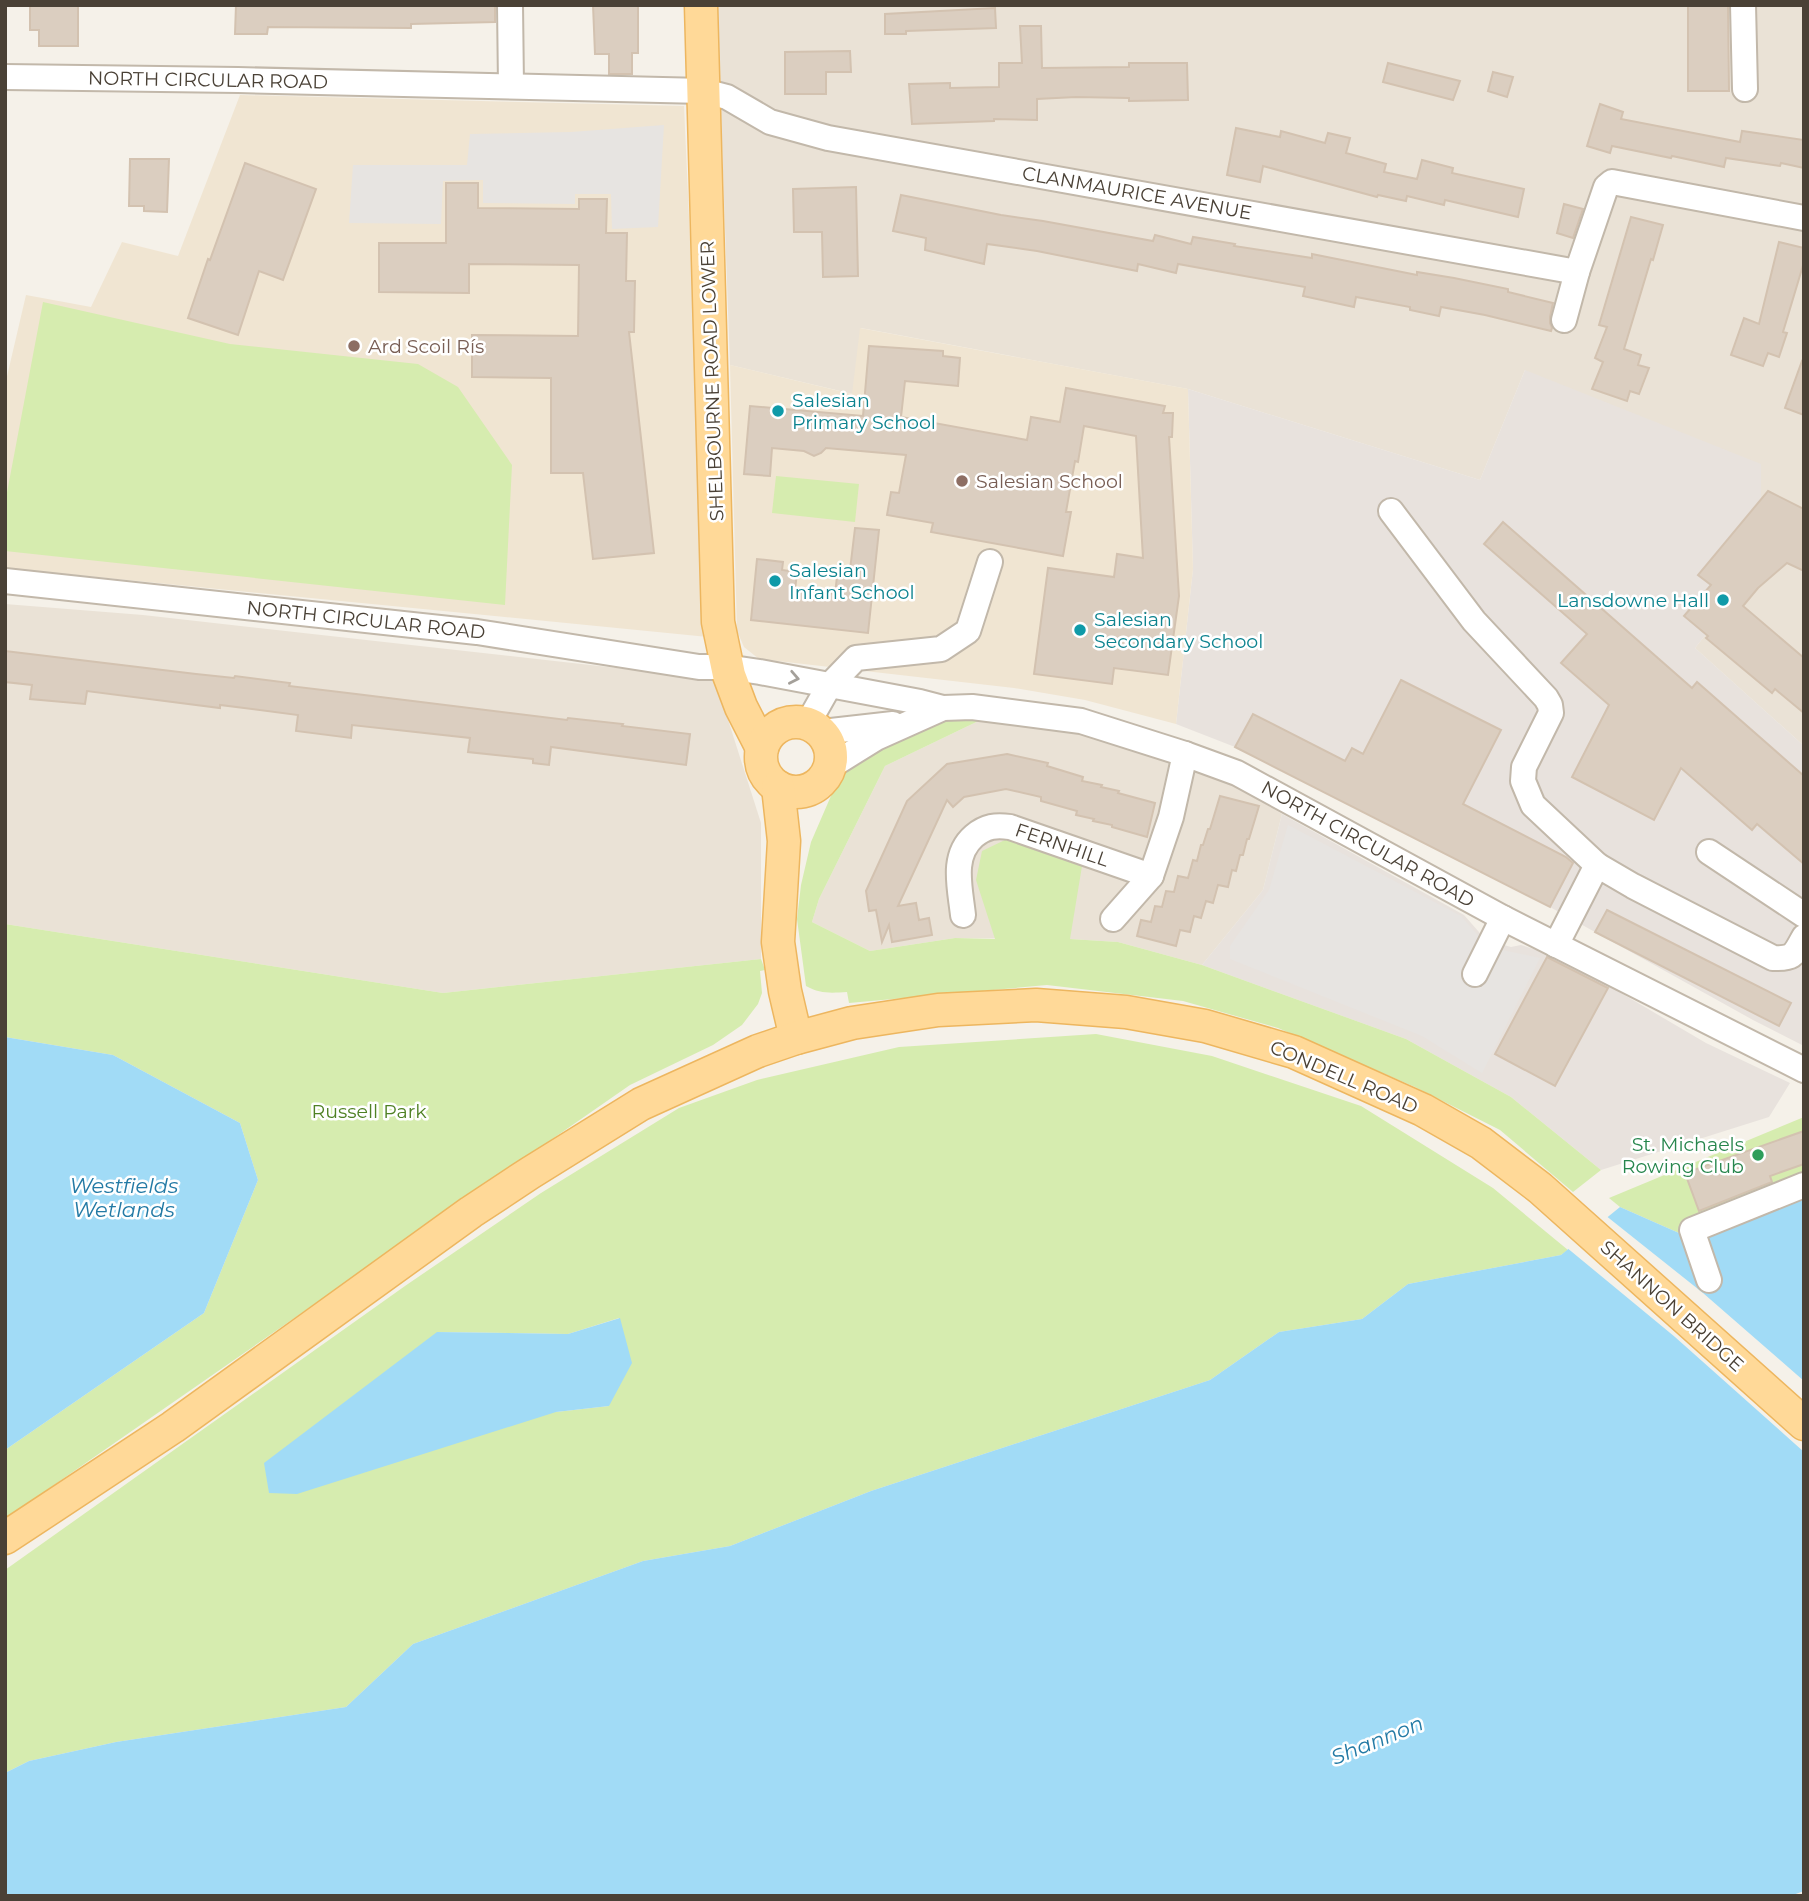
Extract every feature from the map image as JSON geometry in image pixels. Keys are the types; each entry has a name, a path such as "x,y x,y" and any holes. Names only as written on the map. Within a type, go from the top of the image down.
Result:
{"main road":[{"name":"SHELBOURNE ROAD LOWER","path":"701,5 718,622 728,671 741,707 762,748 763,770 769,780 791,789"},
{"path":"728,671 829,742 832,753 831,766 821,782 813,788 791,789 784,841 778,942 785,991 796,1038"},
{"path":"762,748 766,738 782,724 807,726"},
{"name":"CONDELL ROAD","path":"5,1538 173,1427 471,1212 596,1131 641,1104 758,1051 852,1023 938,1010 1036,1005 1126,1012 1205,1026 1294,1052 1423,1110 1481,1143 1540,1188"},
{"name":"SHANNON BRIDGE","path":"1540,1188 1804,1424"}],"street":[{"path":"510,5 511,86"},
{"path":"1744,5 1745,89"},
{"name":"NORTH CIRCULAR ROAD","path":"5,77 704,91"},
{"name":"CLANMAURICE AVENUE","path":"704,91 727,97 770,122 828,138 1577,272"},
{"path":"1564,320 1606,187 1612,182 1804,218"},
{"path":"1391,511 1474,621 1550,705 1551,713 1524,768 1523,781 1533,805 1597,866 1773,958 1789,958 1804,937"},
{"path":"807,726 829,685 856,658 941,649 968,631 990,562"},
{"name":"NORTH CIRCULAR ROAD","path":"5,581 477,632 698,667 760,672 943,708 972,707 1082,721 1237,773 1503,918 1804,1070"},
{"name":"NORTH CIRCULAR ROAD","path":"831,766 876,738 943,708"},
{"name":"NORTH CIRCULAR ROAD","path":"807,726 908,723"},
{"path":"1113,919 1151,876 1171,817 1185,754"},
{"name":"FERNHILL","path":"963,915 958,868 961,853 969,840 981,830 995,825 1010,827 1151,876"},
{"path":"1709,852 1804,915"},
{"path":"1556,945 1597,866"},
{"path":"1475,974 1503,918"},
{"path":"1709,1280 1692,1230 1804,1185"}],"shaded area":[{"path":"717,5 1804,5 1804,746 1695,648 1715,623 1525,370 1480,480 1188,389 861,328 853,394 730,365"},
{"name":"Ard Scoil Rís","path":"240,95 684,106 708,637 5,568 5,385 26,295 91,307 122,242 178,256"},
{"path":"664,125 658,227 612,229 611,194 575,194 575,204 483,203 483,180 443,181 441,224 349,223 353,165 467,165 470,134 571,132"},
{"name":"Salesian School","path":"860,328 1188,389 1193,569 1176,724 1085,700 1014,688 759,659 744,647 737,631 730,365 852,394"},
{"path":"1525,370 1761,464 1761,504 1715,623 1695,648 1804,746 1804,1046 1550,907 1235,747 1176,724 1193,569 1188,389 1480,480"},
{"path":"5,604 143,615 715,679 761,823 761,959 443,993 5,924"},
{"path":"995,713 1043,720 1208,770 1282,814 1263,890 1202,965 1118,942 1070,939 955,938 870,951 812,922 819,899 885,766"},
{"path":"1282,814 1464,915 1486,940 1511,947 1521,945 1549,954 1706,1043 1790,1083 1769,1117 1601,1170 1511,1097 1406,1039 1202,965 1263,890"},
{"path":"1288,825 1461,916 1488,947 1540,958 1482,1073 1422,1036 1230,959 1230,946 1269,890"}],"green space":[{"path":"43,302 230,344 418,364 458,387 512,465 505,605 5,551 5,503"},
{"path":"776,476 859,484 855,522 772,513"},
{"path":"968,710 995,713 885,766 819,899 812,922 870,951 955,938 995,939 976,880 982,851 1009,838 1083,860 1070,939 1118,942 1202,965 1406,1039 1511,1097 1601,1170 1573,1192 1500,1130 1415,1087 1278,1028 1183,1001 1047,985 849,1003 847,992 821,992 806,986 797,919 801,885 811,842 837,782 869,754"},
{"name":"Russell Park","path":"5,924 443,993 761,959 765,970 760,971 762,993 758,1004 742,1025 713,1045 630,1085 5,1519 5,1450 204,1313 258,1180 240,1123 113,1055 5,1037"},
{"path":"1096,1034 1212,1056 1361,1106 1493,1188 1568,1250 1561,1255 1408,1284 1362,1319 1279,1332 1210,1380 871,1491 730,1546 643,1561 413,1644 346,1707 116,1742 29,1761 5,1773 5,1570 405,1286 541,1193 679,1108 757,1080 899,1047","holes":["619,1318 609,1406 556,1412 437,1332 568,1334"]},
{"name":"St. Michaels Rowing Club","path":"1804,1117 1804,1193 1688,1237 1620,1207 1609,1198"}],"water":[{"name":"Westfields Wetlands","path":"5,1037 113,1055 240,1123 258,1180 204,1313 5,1450"},
{"name":"Shannon","path":"1804,1193 1804,1891 1790,1896 5,1896 5,1773 29,1761 116,1742 346,1707 413,1644 643,1561 730,1546 871,1491 1210,1380 1279,1332 1362,1319 1408,1284 1561,1255 1620,1207 1688,1237"},
{"path":"620,1318 632,1363 609,1406 556,1412 297,1494 269,1493 264,1463 437,1332 568,1334"}],"pier":[{"path":"1605,1215 1703,1293 1804,1381 1804,1452 1675,1337 1566,1247"}],"building":[{"path":"30,5 78,5 78,46 39,46 39,30 30,30"},
{"path":"236,5 495,5 495,22 411,24 411,28 268,27 267,34 235,34"},
{"path":"593,5 638,5 638,53 632,53 632,74 609,74 609,54 595,54"},
{"path":"1688,5 1728,5 1729,91 1688,91"},
{"path":"995,8 996,28 885,34 885,14"},
{"path":"1020,26 1041,26 1042,68 1187,63 1188,100 1129,101 1129,98 1076,97 1037,99 1037,120 994,119 912,124 909,84 950,83 950,88 999,87 999,63 1022,63"},
{"path":"850,51 851,72 826,72 826,94 785,94 785,52"},
{"path":"1388,63 1460,81 1453,100 1383,82"},
{"path":"1493,72 1513,77 1507,97 1488,91"},
{"path":"1600,104 1623,112 1621,119 1740,142 1742,131 1804,140 1804,168 1726,158 1724,167 1612,146 1610,153 1587,146"},
{"path":"1236,128 1280,137 1281,131 1325,143 1328,133 1350,138 1346,153 1386,164 1384,172 1417,179 1422,160 1453,168 1452,173 1524,189 1518,217 1445,200 1444,205 1407,196 1406,201 1378,195 1377,197 1263,166 1260,182 1227,175"},
{"path":"130,159 169,159 167,212 144,211 144,206 129,206"},
{"path":"245,163 316,189 283,280 259,271 238,335 188,318"},
{"name":"Ard Scoil Rís","path":"446,183 478,183 478,208 579,209 579,199 607,199 606,233 627,233 626,281 635,281 634,332 629,332 654,553 593,559 583,473 551,473 551,378 472,377 472,335 578,336 579,265 469,264 469,293 379,292 379,243 446,243"},
{"path":"856,187 858,276 823,277 822,232 794,232 793,189"},
{"path":"901,195 1153,241 1155,235 1191,244 1193,237 1312,258 1312,254 1417,275 1417,272 1508,289 1508,292 1553,303 1550,317 1552,328 1551,331 1441,307 1439,316 1410,310 1410,307 1356,297 1354,307 1303,296 1305,287 1178,264 1176,273 1138,264 1137,271 987,244 984,264 925,250 926,238 893,231"},
{"path":"1564,204 1583,209 1573,238 1557,233"},
{"path":"1631,217 1663,225 1624,349 1641,355 1638,365 1649,368 1639,394 1630,391 1627,401 1592,389 1603,362 1595,358 1607,327 1599,325"},
{"path":"1779,242 1804,248 1804,262 1783,332 1787,333 1779,357 1768,353 1763,366 1731,355 1744,318 1759,324"},
{"path":"869,346 943,351 943,356 960,358 958,386 905,381 901,417 1027,440 1031,417 1060,422 1066,388 1165,406 1163,413 1173,413 1172,437 1169,437 1179,596 1168,675 1114,668 1112,684 1034,674 1048,568 1114,577 1117,554 1143,558 1136,436 1084,426 1066,512 1071,512 1063,556 931,532 933,523 887,515 891,492 899,493 906,455 826,448 814,456 804,451 772,448 770,476 744,474 750,406 863,416"},
{"path":"1802,361 1804,362 1804,415 1785,408"},
{"name":"Lansdowne Hall","path":"1768,491 1804,509 1804,571 1787,563 1758,588 1743,606 1804,658 1804,713 1775,689 1772,693 1684,616 1711,585 1698,575"},
{"path":"1503,522 1692,688 1697,682 1804,776 1804,864 1757,824 1752,830 1681,768 1654,820 1572,777 1609,705 1561,663 1587,634 1484,544"},
{"name":"Salesian Infant School","path":"855,528 879,530 868,633 751,620 757,559 783,562 782,570 797,572 795,590 835,594 838,568 850,570"},
{"path":"5,651 196,674 235,676 290,683 289,686 690,734 686,765 551,747 549,765 533,763 533,759 468,752 470,738 352,725 351,738 296,731 298,715 220,705 220,708 87,691 85,704 30,699 32,685 5,682"},
{"path":"1401,680 1501,730 1463,804 1573,863 1550,907 1235,747 1253,714 1345,761 1352,748 1363,754"},
{"path":"1007,754 1048,763 1047,766 1083,777 1082,781 1155,803 1147,837 1076,815 1077,811 1041,801 1041,797 1006,789 964,797 953,807 947,800 898,906 916,903 919,920 929,918 932,935 892,942 889,925 882,942 876,910 869,911 866,891 907,801 947,764"},
{"path":"1220,796 1259,806 1243,855 1240,855 1236,871 1232,870 1228,887 1218,885 1213,903 1206,901 1201,918 1194,916 1190,932 1180,930 1176,946 1137,936 1141,920 1151,922 1155,906 1162,907 1166,891 1174,892 1178,876 1188,878 1193,860 1197,861 1201,845 1210,829"},
{"path":"1607,910 1791,1003 1779,1026 1595,932"},
{"path":"1547,957 1608,988 1555,1086 1495,1054"},
{"path":"1804,1131 1804,1164 1770,1176 1772,1182 1699,1211 1685,1173"}],"place":[{"name":"Ard Scoil Rís","path":"354,346"},
{"name":"Salesian Primary School","path":"778,411"},
{"name":"Salesian School","path":"962,481"},
{"name":"Salesian Infant School","path":"775,581"},
{"name":"Lansdowne Hall","path":"1723,600"},
{"name":"Salesian Secondary School","path":"1080,630"},
{"name":"St. Michaels Rowing Club","path":"1758,1155"}]}
